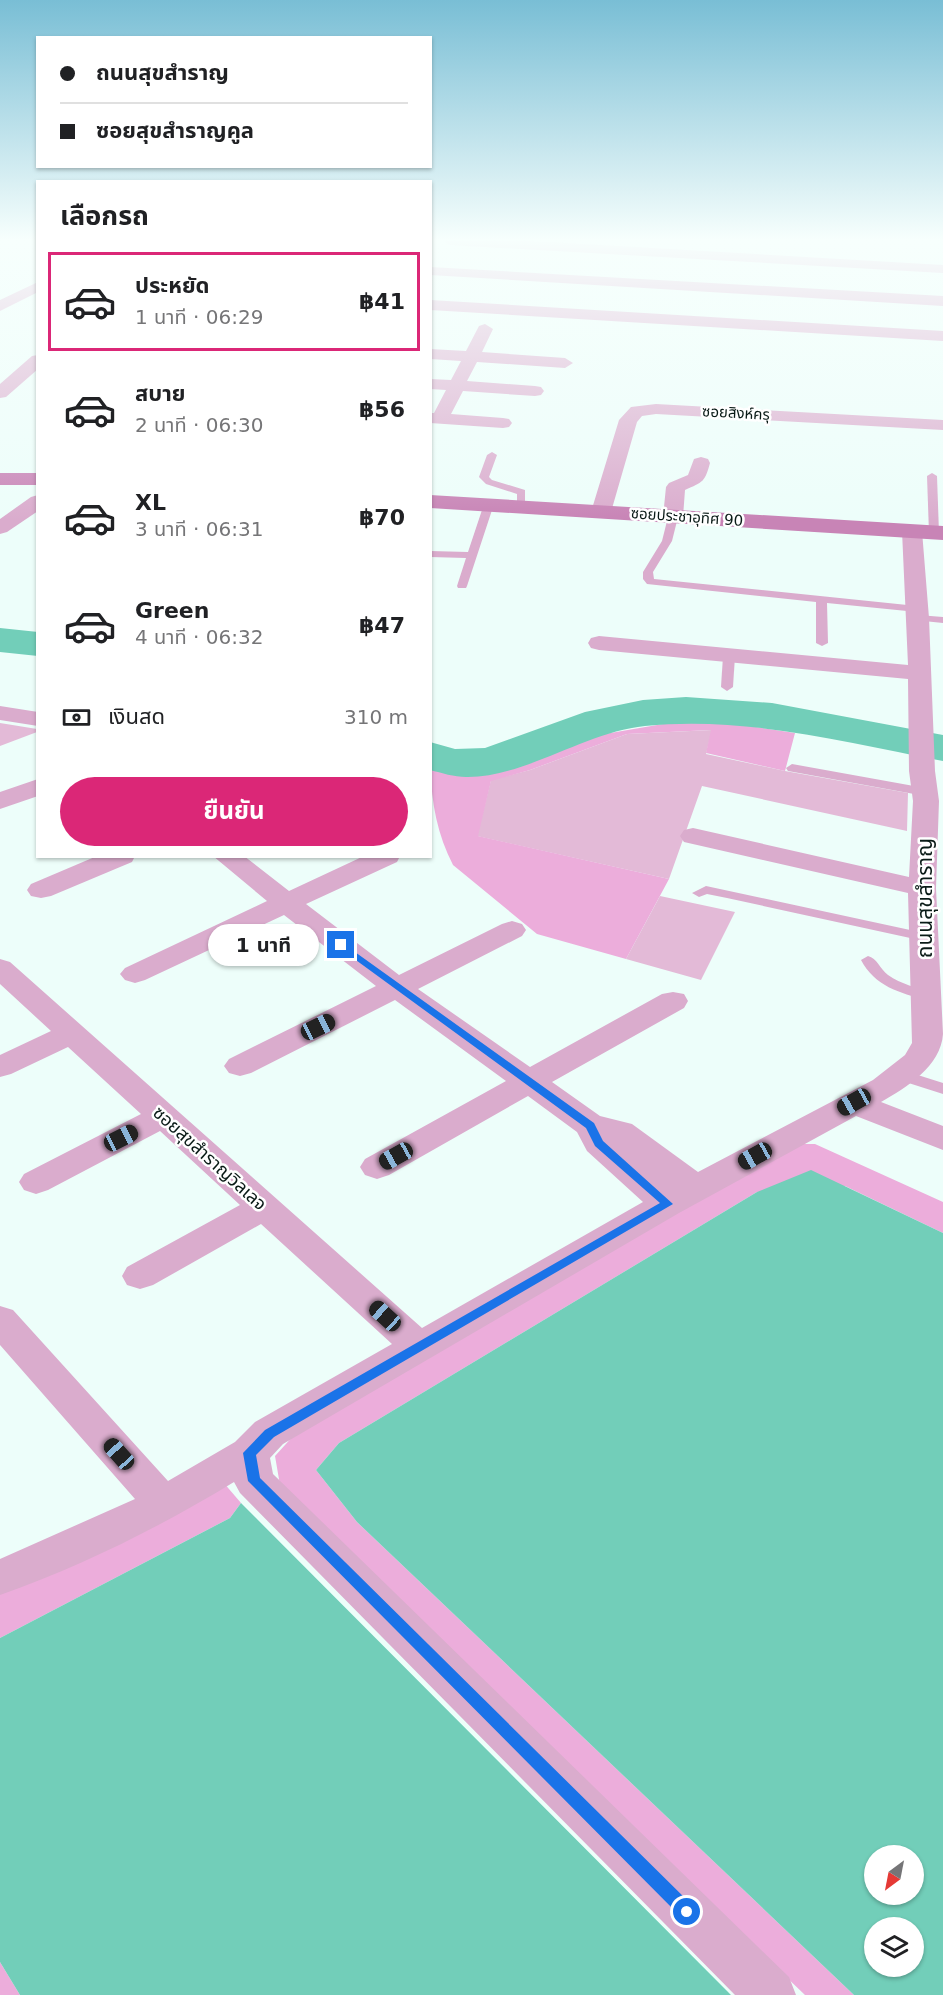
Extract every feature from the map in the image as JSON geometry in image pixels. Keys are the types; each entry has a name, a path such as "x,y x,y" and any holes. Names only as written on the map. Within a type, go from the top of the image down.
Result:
{"street":[{"path":"487,334 470,357 435,418 503,423"},
{"path":"432,354 565,363"},
{"path":"0,393 36,362"},
{"path":"432,384 535,391"},
{"name":"ซอยสิงห์ครุ","path":"602,512 628,420 637,411 687,410 943,425"},
{"path":"673,517 676,487 697,478 701,463"},
{"path":"0,478 36,479"},
{"name":"ซอยประชาอุทิศ 90","path":"432,501 930,532"},
{"path":"0,528 36,502"},
{"name":"ถนนสุขสำราญ","path":"0,1577 35,1564 164,1504 249,1453 269,1433 682,1196 902,1075 917,1061 927,1043 930,944 929,793 921,731 917,614 930,532"},
{"path":"599,644 919,673"},
{"path":"0,713 36,719"},
{"path":"0,801 36,788"},
{"path":"693,836 930,944"},
{"path":"41,890 117,858"},
{"path":"229,858 396,987 528,1082 590,1125 620,1132 682,1196"},
{"path":"135,974 383,858"},
{"path":"240,1066 512,930"},
{"name":"ซอยสุขสำราญวิลเลจ","path":"0,968 420,1348"},
{"path":"377,1167 673,1001"},
{"path":"0,1067 71,1033"},
{"path":"854,1102 943,1139"},
{"path":"36,1182 164,1116"},
{"path":"140,1276 263,1207"},
{"path":"0,1320 164,1504"},
{"path":"249,1453 254,1481 771,1995"}],"lane":[{"path":"492,455 484,477 489,482 522,492 522,507"},
{"path":"930,532 932,476"},
{"path":"462,586 470,555 489,504"},
{"path":"673,517 667,541 648,572 648,579 651,582 821,600 943,620"},
{"path":"432,554 470,555"},
{"path":"821,600 822,643"},
{"path":"727,687 729,656"},
{"path":"792,768 929,793"},
{"path":"699,893 706,890 727,894 930,944 897,986 882,978 868,960"},
{"path":"902,1075 943,1089"}],"shaded area":[{"path":"698,718 795,733 785,771 706,753 711,730 627,734 530,770 491,781 478,836 669,879 626,959 537,934 453,865 436,816 432,789 432,763 462,771 487,770 540,758 587,737"},
{"path":"0,723 36,729 36,732 0,746"},
{"path":"712,730 706,754 908,793 907,831 702,786 669,879 477,836 491,780 530,770 627,734"},
{"path":"660,896 735,912 701,980 626,959"},
{"path":"799,1144 815,1144 943,1202 943,1233 845,1186 757,1192 339,1443 316,1470 357,1522 854,1995 805,1995 281,1491 275,1456 295,1434 455,1338"},
{"path":"811,1170 943,1233 943,1995 854,1995 357,1522 316,1470 339,1443 757,1192"},
{"path":"223,1482 241,1503 230,1518 0,1638 0,1586"},
{"path":"241,1503 731,1995 20,1995 0,1962 0,1638 230,1518"},
{"path":"0,1962 20,1995 0,1995"}],"waterway":[{"path":"0,640 36,644"},
{"path":"432,756 468,764 486,761 526,749 600,721 643,713 686,710 772,716 943,748"}],"route":[{"path":"341,945 396,987 590,1125 599,1143 667,1204 269,1433 249,1453 254,1481 687,1912"}]}
